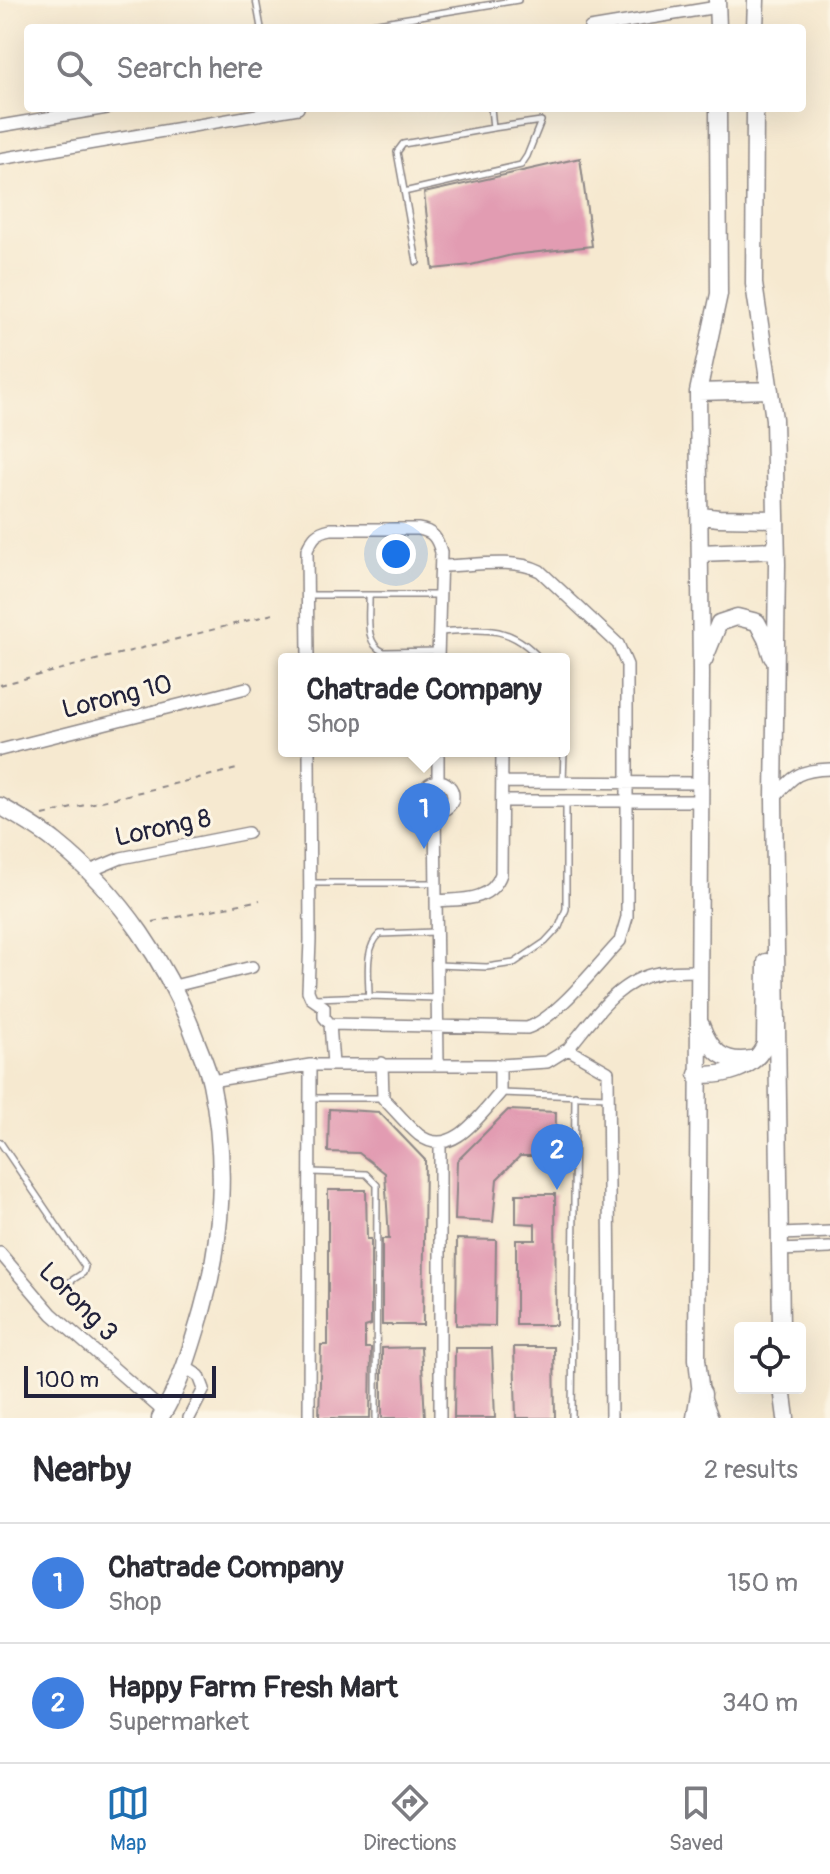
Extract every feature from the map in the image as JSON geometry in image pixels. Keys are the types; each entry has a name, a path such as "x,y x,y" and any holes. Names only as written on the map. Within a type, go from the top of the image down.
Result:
{"highway":[{"path":"697,1418 701,1394"}],"street":[{"path":"755,24 756,0"},
{"path":"610,24 717,3 718,24"},
{"path":"0,126 83,112"},
{"path":"0,159 275,112"},
{"path":"710,1418 701,1394 697,1359 701,673 698,392 719,294 718,112"},
{"path":"755,112 754,284 774,419 774,799 781,1322"},
{"path":"698,392 770,390"},
{"path":"700,516 776,519"},
{"path":"308,653 307,550 312,537 331,529 429,531 437,538 441,552 438,653"},
{"path":"700,553 776,550"},
{"path":"330,1024 527,1028 555,1010 620,941 627,917 627,665 618,644 532,566 441,566"},
{"path":"701,673 708,646 719,623 737,617 757,622 776,671"},
{"name":"Lorong 10","path":"0,750 246,688"},
{"path":"309,757 307,979 311,998 324,1007 324,1017 330,1024 333,1064"},
{"path":"438,757 438,780"},
{"path":"436,901 487,895 497,885 501,874 502,757"},
{"path":"774,799 797,774 806,770 830,769"},
{"path":"438,780 451,787 453,798 445,810 435,811 425,805 422,794 428,784 438,780"},
{"path":"502,782 699,783"},
{"path":"503,801 699,801"},
{"path":"0,806 54,840 90,871 136,926 174,986 211,1081 221,1160 219,1222 210,1283 185,1367 162,1415"},
{"path":"435,811 438,1064"},
{"name":"Lorong 8","path":"90,871 121,858 248,833"},
{"path":"697,1074 713,1076 740,1069 762,1052 765,1044 766,900 775,871"},
{"path":"174,986 252,967"},
{"path":"211,1081 310,1065 500,1065 547,1062 568,1049 614,995 630,983 659,973 698,971"},
{"path":"697,1015 713,1050 733,1060 753,1059"},
{"path":"568,1049 608,1072 611,1418"},
{"path":"382,1063 383,1098 422,1137 440,1142 458,1139 500,1093 500,1065"},
{"path":"309,1418 310,1065"},
{"path":"440,1142 440,1418"},
{"path":"780,1242 830,1232"},
{"path":"780,1242 830,1248"},
{"name":"Lorong 3","path":"0,1253 52,1314 162,1415"},
{"path":"185,1367 199,1376 204,1389 189,1418"},
{"path":"783,1394 786,1418"}],"lane":[{"path":"256,0 260,24"},
{"path":"371,24 518,0"},
{"path":"491,112 493,128"},
{"path":"404,192 521,165 541,121 403,144 397,152 404,192 417,262"},
{"path":"307,595 440,595"},
{"path":"369,595 371,642 376,649 384,652 402,653"},
{"path":"439,632 493,630 526,643 535,653"},
{"path":"563,782 564,757"},
{"path":"436,965 487,967 514,963 545,942 559,927 566,909 566,801"},
{"path":"310,883 435,883"},
{"path":"369,996 370,947 375,938 380,934 436,932"},
{"path":"311,998 437,998"},
{"path":"500,1093 610,1097"},
{"path":"572,1418 575,1095"},
{"path":"311,1098 383,1098"},
{"path":"0,1142 85,1267 83,1273 63,1286"},
{"path":"310,1172 366,1174 377,1185 376,1418"}],"path":[{"path":"0,685 273,614"},
{"path":"30,824 38,816 241,768"},
{"path":"136,926 260,900"}],"building":[{"path":"580,158 592,246 512,255 471,265 433,269 424,193"},
{"path":"329,1109 379,1112 425,1160 423,1325 382,1325 382,1239 389,1239 385,1173 359,1153 328,1152"},
{"path":"508,1110 556,1112 555,1156 520,1156 497,1179 493,1222 455,1220 457,1161"},
{"path":"328,1190 366,1190 367,1239 371,1239 371,1325 365,1327 365,1348 371,1348 370,1418 319,1418 321,1345 328,1345"},
{"path":"516,1194 555,1194 556,1325 516,1325 516,1240 535,1240 535,1224 516,1223"},
{"path":"457,1239 496,1240 495,1326 456,1325"},
{"path":"421,1347 425,1418 382,1418 382,1348"},
{"path":"514,1347 554,1347 555,1418 516,1418"},
{"path":"455,1348 492,1348 495,1418 454,1418"}],"place":[{"name":"Chatrade Company","path":"424,849"},
{"name":"Happy Farm Fresh Mart","path":"557,1190"}]}
